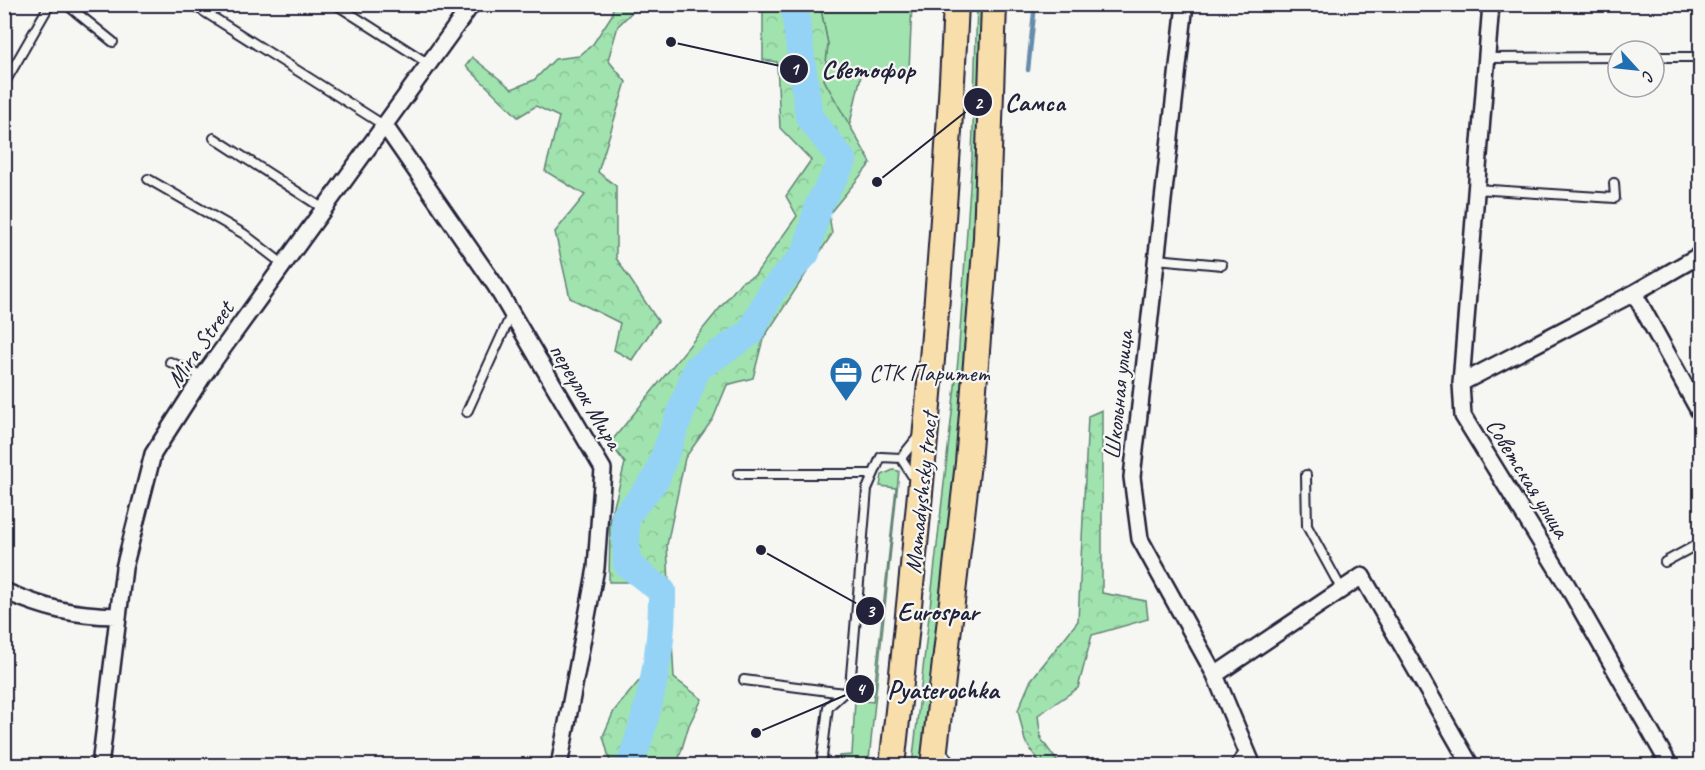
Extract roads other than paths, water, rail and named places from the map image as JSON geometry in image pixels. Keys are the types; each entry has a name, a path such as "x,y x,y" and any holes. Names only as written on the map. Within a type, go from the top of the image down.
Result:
{"main road":[{"name":"Mamadyshsky tract","path":"892,765 928,423 948,176 956,4"},
{"name":"Mamadyshsky tract","path":"935,755 970,440 986,238 994,4"}],"street":[{"name":"Mira Street","path":"100,765 124,568 153,454 203,376 472,4"},
{"name":"Школьная улица","path":"1185,4 1132,477 1140,539 1215,675 1253,765"},
{"name":"Советская улица","path":"1491,4 1461,383 1462,416 1568,585 1670,765"},
{"name":"переулок Мира","path":"385,126 495,285 603,469 596,568 559,765"},
{"path":"1461,383 1634,293 1701,255"},
{"path":"1634,293 1701,413"},
{"path":"1215,675 1343,591 1362,576 1471,765"},
{"path":"4,591 36,605 65,613 117,616"}],"lane":[{"path":"4,84 50,4"},
{"path":"66,4 113,42"},
{"path":"192,4 385,126"},
{"path":"335,4 429,64"},
{"path":"1487,58 1606,57"},
{"path":"1666,57 1701,57"},
{"path":"214,138 324,209"},
{"path":"148,180 244,234 284,265"},
{"path":"1476,189 1615,198 1614,183"},
{"path":"1156,260 1222,265"},
{"path":"467,412 512,314"},
{"path":"170,362 203,376"},
{"path":"901,458 928,423"},
{"path":"821,765 828,707 850,687 867,489 881,457 901,458"},
{"path":"901,458 922,494"},
{"path":"738,474 873,474"},
{"path":"1306,475 1307,526 1343,591"},
{"path":"1665,562 1701,543"},
{"path":"744,680 843,693"},
{"path":"1234,765 1246,749"},
{"path":"935,755 953,765"}],"waterway":[{"path":"630,766 654,680 662,614 662,591 627,564 625,517 656,479 697,368 750,333 772,291 806,253 819,204 843,161 809,117 794,4"},
{"path":"1028,70 1035,4"}],"place":[{"name":"Светофор","path":"671,42"},
{"name":"Самса","path":"877,182"},
{"name":"СТК Паритет","path":"846,402"},
{"name":"Eurospar","path":"761,550"},
{"name":"Pyaterochka","path":"756,733"}]}
